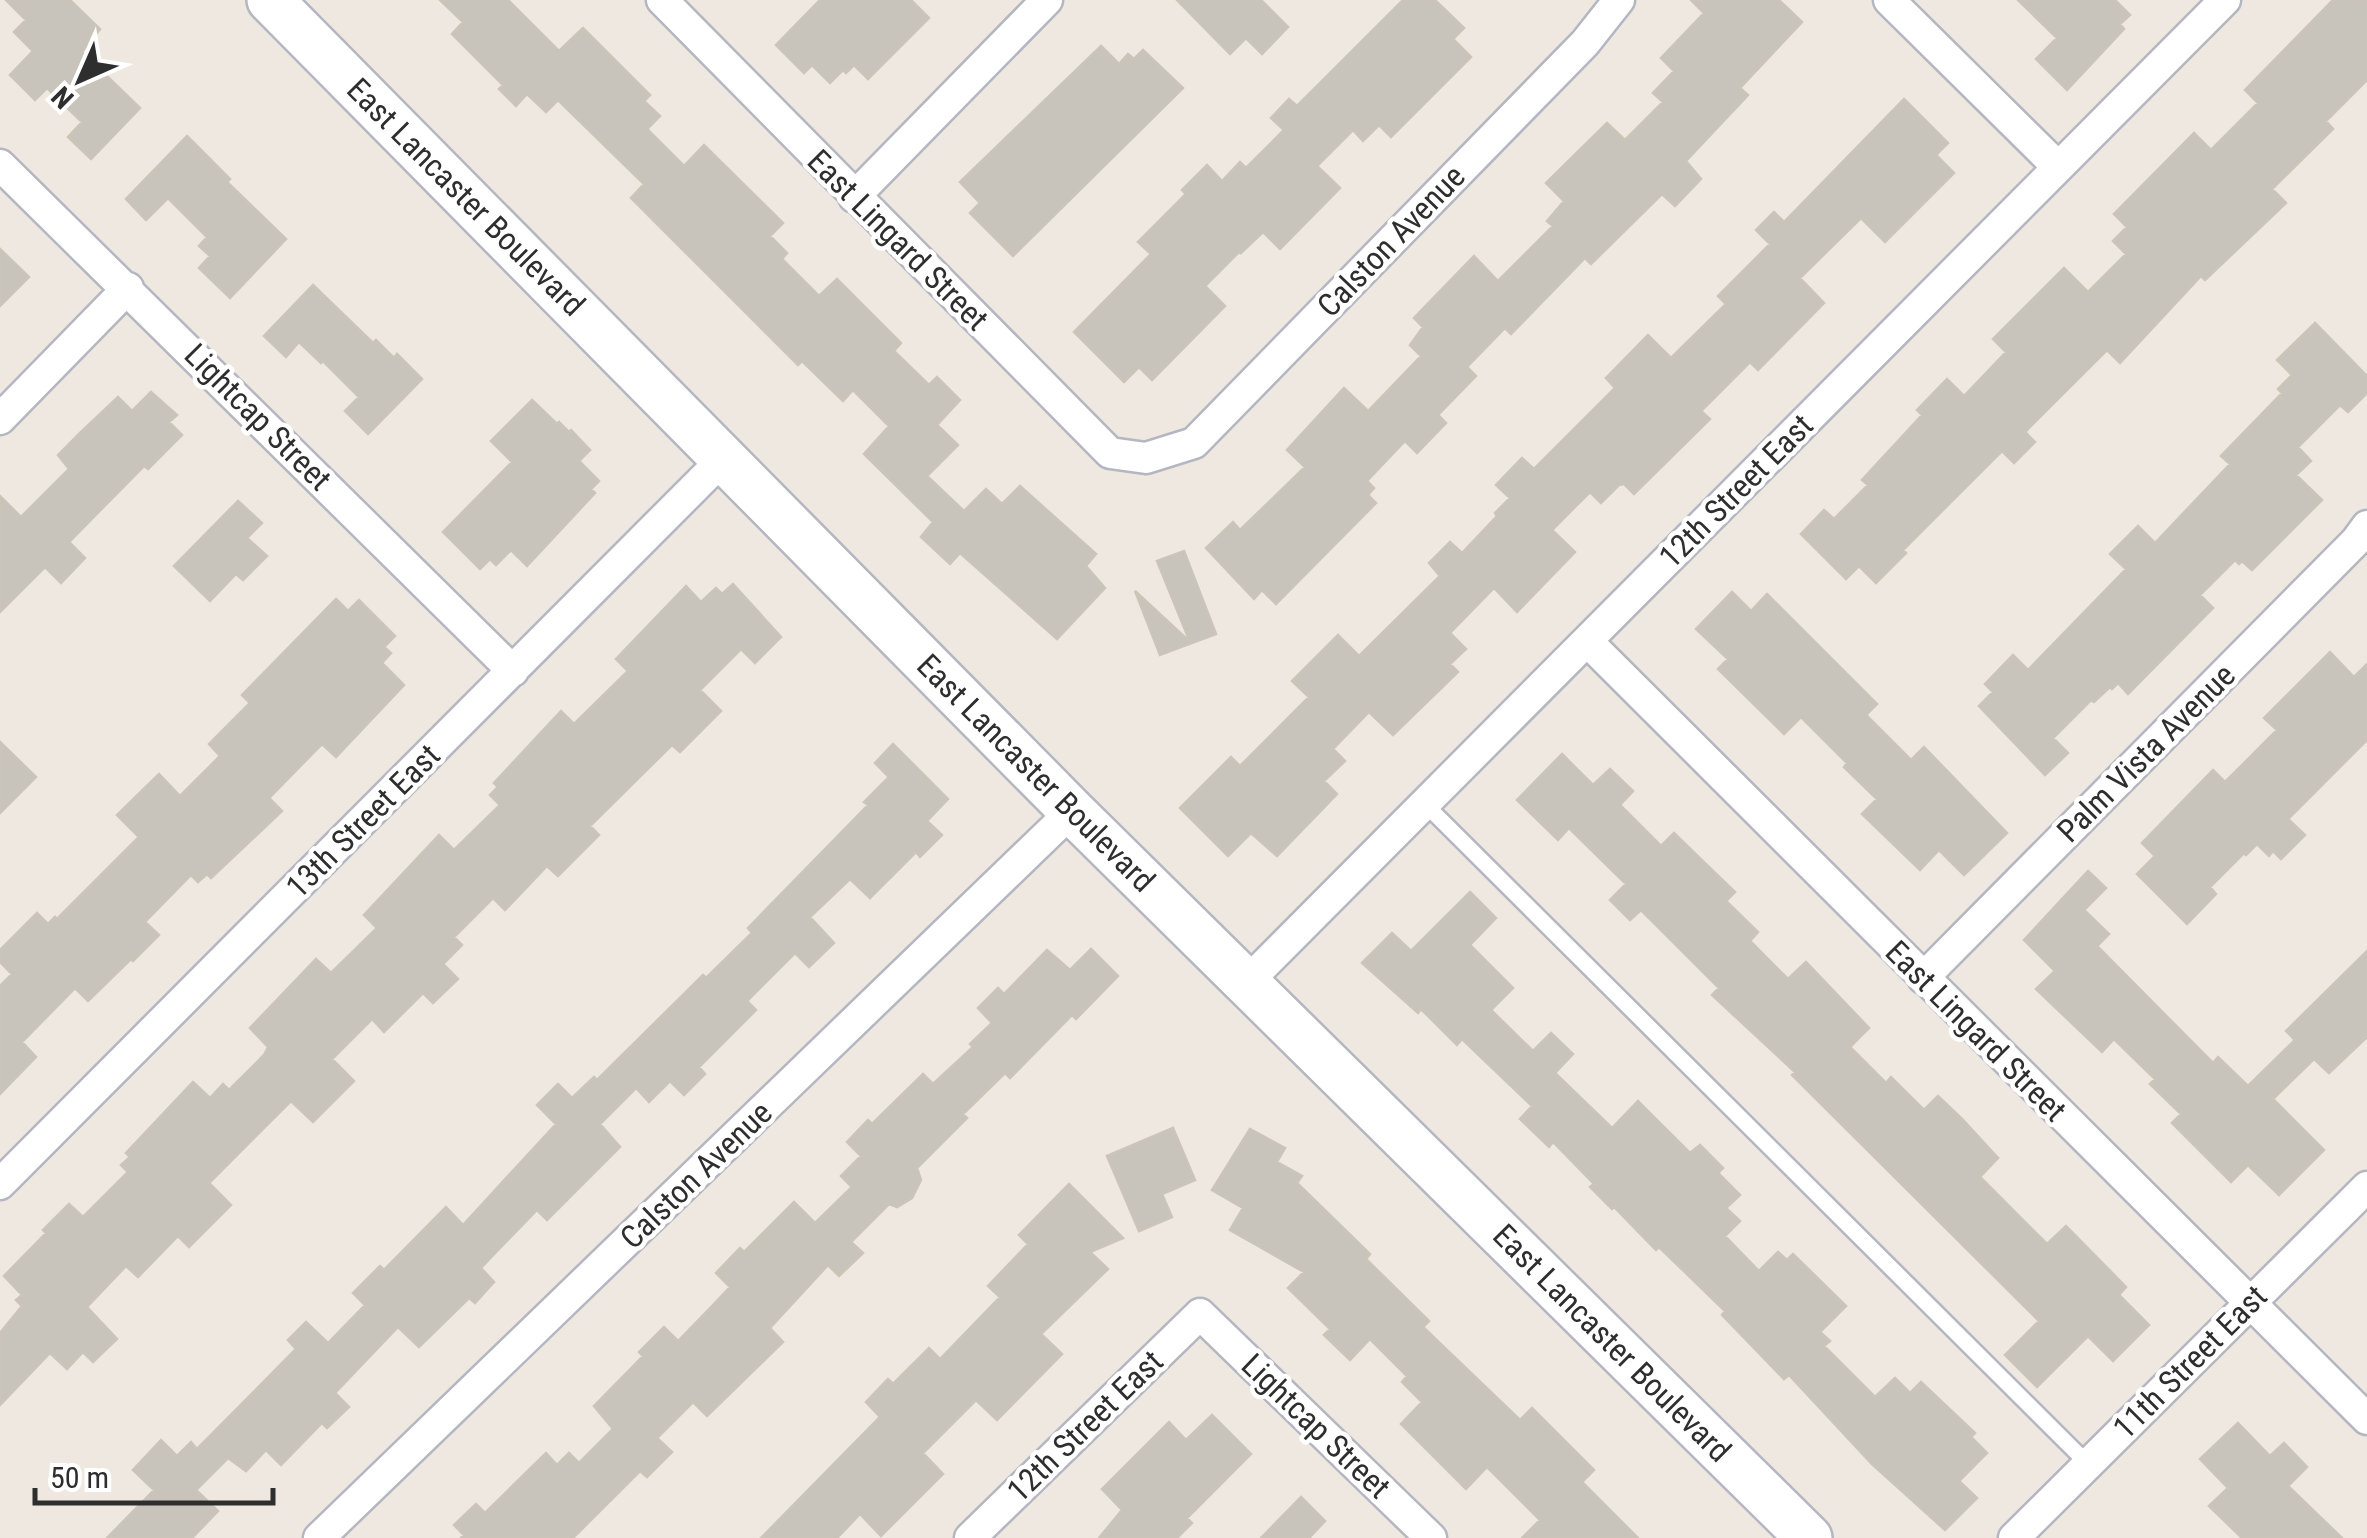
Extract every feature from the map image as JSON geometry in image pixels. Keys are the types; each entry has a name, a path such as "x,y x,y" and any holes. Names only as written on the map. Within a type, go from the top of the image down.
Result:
{"main road":[{"name":"East Lancaster Boulevard","path":"270,0 1072,811 1809,1538"}],"street":[{"name":"East Lingard Street","path":"662,0 1110,453 1146,458"},
{"path":"854,196 1047,0"},
{"name":"Calston Avenue","path":"1146,458 1194,443 1585,43 1618,0"},
{"path":"1889,0 2058,167"},
{"name":"12th Street East","path":"1247,982 2226,0"},
{"name":"Lightcap Street","path":"0,165 514,672"},
{"path":"0,419 128,288"},
{"name":"13th Street East","path":"0,1184 724,457"},
{"name":"Palm Vista Avenue","path":"1923,978 2367,526"},
{"name":"East Lingard Street","path":"1588,641 2367,1419"},
{"name":"Calston Avenue","path":"320,1538 1072,811"},
{"name":"11th Street East","path":"2014,1538 2367,1187"},
{"name":"12th Street East","path":"970,1538 1200,1314"},
{"name":"Lightcap Street","path":"1200,1314 1431,1538"}],"lane":[{"path":"1424,803 2088,1464"}],"building":[{"path":"6,0 70,0 100,29 82,52 140,108 91,159 68,137 82,122 47,88 35,100 10,75 33,51 14,32 26,20"},
{"path":"440,0 508,0 559,51 583,28 650,95 644,101 660,116 647,129 684,166 704,145 783,223 770,236 787,253 782,259 819,296 837,279 901,343 894,351 929,385 937,377 960,400 937,425 958,445 927,476 964,511 986,489 1002,504 1020,486 1096,554 1086,566 1105,588 1057,639 960,553 950,564 921,537 933,522 864,454 889,426 853,390 843,401 802,361 798,365 631,198 644,184 558,100 546,112 527,94 516,106 499,89 503,85 452,34 463,22"},
{"path":"820,0 911,0 929,18 868,79 854,65 830,83 812,65 804,73 776,45"},
{"path":"1177,0 1261,0 1288,27 1262,54 1246,38 1230,54"},
{"path":"1403,0 1435,0 1464,28 1453,39 1471,57 1391,137 1379,125 1363,141 1353,130 1317,166 1340,188 1280,249 1263,232 1240,251 1205,286 1225,306 1152,380 1139,367 1124,382 1074,332 1151,254 1138,242 1186,194 1182,190 1207,165 1222,181 1240,162 1246,168 1284,130 1271,118 1289,99 1297,106"},
{"path":"1691,0 1779,0 1802,22 1740,88 1748,95 1686,161 1701,179 1675,206 1662,194 1591,264 1585,258 1511,334 1505,328 1467,367 1476,376 1438,415 1446,423 1417,453 1405,441 1367,481 1374,488 1368,495 1376,503 1276,604 1262,590 1254,599 1206,548 1233,522 1240,530 1305,467 1287,450 1344,388 1368,411 1421,356 1410,345 1423,327 1414,318 1474,256 1498,281 1553,226 1547,221 1564,201 1546,183 1607,123 1625,140 1663,102 1653,93 1674,71 1661,58 1704,13"},
{"path":"2018,0 2115,0 2130,15 2120,24 2124,29 2067,90 2036,59 2057,38"},
{"path":"2333,0 2367,0 2367,80 2326,121 2333,129 2272,189 2286,203 2205,280 2201,276 2120,363 2107,350 2025,432 2035,442 2014,463 2002,451 1903,550 1906,553 1876,583 1859,566 1846,579 1801,534 1824,510 1834,519 1868,485 1862,480 1922,415 1917,410 1947,379 1964,396 2006,352 1993,339 2064,268 2088,292 2126,254 2113,241 2127,227 2114,214 2194,133 2211,150 2258,103 2245,90"},
{"path":"1101,46 1119,64 1128,54 1134,59 1143,50 1183,88 1013,256 970,213 980,203 960,182"},
{"path":"1904,99 1948,143 1936,155 1954,173 1885,242 1861,218 1800,278 1824,303 1758,370 1750,362 1701,411 1710,419 1634,494 1624,484 1619,485 1601,503 1590,492 1552,530 1575,552 1517,612 1494,588 1450,633 1466,649 1450,664 1458,672 1393,735 1369,712 1333,749 1345,761 1324,781 1337,794 1277,856 1251,833 1228,856 1180,808 1231,757 1240,766 1309,697 1292,681 1338,635 1359,656 1440,576 1429,563 1450,542 1462,553 1497,516 1495,513 1510,498 1496,485 1522,458 1534,469 1615,388 1606,378 1648,335 1671,358 1726,304 1718,296 1770,244 1756,230 1774,212 1784,222"},
{"path":"187,136 230,179 227,182 286,239 230,298 199,268 210,256 199,246 207,237 168,198 146,220 126,199"},
{"path":"0,249 29,277 0,306"},
{"path":"313,285 373,343 376,340 394,358 397,354 422,379 368,434 345,411 359,397 323,361 299,342 286,357 264,336"},
{"path":"2315,323 2367,376 2367,393 2348,412 2340,405 2298,447 2311,461 2296,475 2322,500 2252,570 2235,560 2200,595 2213,608 2128,694 2118,683 2094,702 2091,700 2053,738 2068,753 2045,775 1979,706 1993,692 1985,684 2013,655 2028,670 2126,569 2110,554 2138,526 2155,543 2230,464 2221,456 2282,393 2278,389 2292,375 2277,360"},
{"path":"151,392 177,415 169,422 182,435 148,469 144,466 69,542 85,558 61,583 45,567 0,612 0,496 21,517 69,469 58,455 80,433 118,397 132,411"},
{"path":"532,400 590,450 579,461 599,481 591,489 595,493 527,566 511,550 496,565 490,559 480,569 443,532 512,462 491,441"},
{"path":"238,501 262,523 247,538 267,556 243,580 236,574 210,601 174,566"},
{"path":"1184,551 1216,634 1160,655 1135,591 1190,642 1157,561"},
{"path":"733,584 781,637 755,663 741,649 700,690 721,711 680,752 672,745 590,826 599,835 558,876 547,866 505,910 493,898 454,937 462,945 443,964 458,979 433,1003 423,993 384,1032 372,1019 332,1059 354,1081 313,1122 291,1101 209,1183 231,1205 189,1247 178,1236 138,1277 126,1266 87,1307 117,1339 93,1362 83,1352 67,1369 50,1353 0,1405 0,1333 22,1306 16,1300 22,1295 4,1276 46,1233 43,1230 69,1204 83,1217 128,1172 121,1165 130,1157 126,1153 193,1082 210,1098 223,1084 229,1090 264,1055 268,1047 250,1028 316,959 331,973 377,928 364,915 439,835 454,850 500,805 490,795 498,787 494,783 561,711 574,724 628,671 616,659 686,586 701,602 716,588 722,594"},
{"path":"1732,592 1751,611 1767,594 1877,704 1866,715 1911,760 1924,747 2007,833 1964,875 1939,850 1920,870 1862,814 1877,799 1801,717 1784,734 1718,669 1728,659 1696,629"},
{"path":"336,599 348,611 359,600 395,636 384,647 391,653 382,663 404,685 336,757 322,744 269,798 282,811 211,878 207,874 198,882 191,875 145,922 159,935 133,961 88,1001 75,988 22,1042 36,1057 0,1094 0,986 12,974 0,962 0,950 37,913 48,924 57,919 139,837 117,815 159,774 180,796 220,756 209,744 250,703 242,695"},
{"path":"2330,652 2354,677 2367,664 2367,740 2288,819 2305,835 2281,859 2273,851 2269,856 2257,844 2244,853 2210,887 2216,894 2187,924 2137,874 2155,856 2142,843 2213,770 2225,782 2277,730 2264,718"},
{"path":"0,742 36,777 0,813"},
{"path":"893,744 948,799 927,821 942,835 920,857 916,852 870,898 850,879 810,917 834,943 809,967 795,953 747,1001 756,1010 699,1067 705,1074 684,1095 670,1081 649,1102 636,1088 600,1124 620,1147 547,1220 537,1210 481,1268 494,1282 475,1303 469,1298 419,1347 398,1327 335,1393 349,1407 327,1428 322,1423 281,1465 266,1450 246,1471 228,1458 196,1490 218,1511 192,1538 107,1538 154,1490 133,1470 161,1440 177,1456 191,1442 197,1449 296,1349 288,1340 306,1322 328,1343 365,1305 353,1293 380,1266 384,1270 446,1207 463,1225 556,1124 537,1105 558,1084 572,1098 594,1077 597,1080 703,975 706,978 752,933 748,928 868,805 864,802 889,777 875,763"},
{"path":"1562,754 1593,785 1610,769 1633,791 1620,805 1661,846 1674,833 1735,892 1726,901 1758,932 1750,941 1788,979 1806,962 1869,1028 1850,1047 1886,1083 1891,1077 1924,1110 1938,1096 1962,1119 1998,1158 1980,1177 2047,1244 2066,1226 2126,1287 2119,1295 2149,1325 2113,1361 2088,1336 2037,1387 2005,1355 2039,1321 1792,1075 1795,1072 1712,995 1719,988 1641,910 1630,920 1610,900 1626,884 1569,828 1558,840 1517,800"},
{"path":"2088,871 2106,888 2084,910 2109,934 2097,946 2213,1063 2218,1057 2248,1086 2295,1040 2286,1031 2367,951 2367,1037 2329,1073 2314,1059 2273,1099 2324,1150 2279,1195 2248,1165 2231,1182 2172,1123 2181,1114 2150,1084 2155,1079 2114,1039 2102,1052 2036,989 2055,971 2024,940"},
{"path":"1470,892 1496,918 1470,945 1513,988 1491,1010 1533,1051 1551,1033 1573,1054 1555,1073 1612,1128 1638,1101 1690,1153 1700,1145 1723,1168 1718,1173 1740,1195 1726,1208 1740,1221 1725,1236 1759,1271 1778,1252 1787,1260 1793,1254 1846,1306 1820,1332 1830,1341 1824,1346 1875,1397 1895,1378 1910,1393 1921,1382 1975,1433 1971,1437 1987,1453 1959,1481 1977,1498 1945,1530 1872,1464 1789,1375 1784,1379 1722,1315 1725,1311 1659,1247 1656,1250 1612,1209 1590,1187 1594,1184 1553,1142 1549,1147 1520,1119 1532,1106 1462,1039 1457,1045 1421,1009 1418,1013 1362,963 1392,933 1411,951"},
{"path":"1091,949 1118,976 1076,1019 1072,1015 1010,1078 1005,1073 963,1114 967,1118 917,1168 921,1180 912,1198 897,1207 889,1204 851,1242 863,1253 839,1276 828,1265 770,1328 783,1342 707,1416 693,1402 657,1438 672,1452 647,1477 640,1471 573,1538 461,1538 464,1535 454,1525 476,1504 485,1513 546,1453 557,1465 569,1453 579,1463 613,1429 594,1406 643,1356 639,1352 664,1327 678,1341 730,1287 716,1273 740,1248 744,1252 794,1202 815,1223 852,1187 841,1176 861,1156 847,1142 868,1120 872,1124 923,1074 933,1084 973,1047 970,1044 992,1023 978,1008 998,988 1004,994 1047,950 1070,970"},
{"path":"1173,1128 1195,1180 1162,1194 1172,1217 1139,1231 1107,1156"},
{"path":"1250,1129 1285,1148 1277,1162 1302,1176 1297,1183 1370,1254 1366,1259 1429,1321 1423,1327 1520,1420 1532,1408 1594,1470 1582,1482 1638,1538 1522,1538 1540,1520 1487,1467 1466,1489 1401,1424 1422,1402 1402,1382 1407,1376 1370,1339 1350,1360 1324,1335 1330,1329 1288,1288 1304,1272 1230,1230 1243,1208 1212,1190"},
{"path":"1069,1184 1123,1238 1090,1252 1108,1269 1041,1334 1062,1354 997,1420 976,1400 923,1453 943,1474 881,1536 860,1514 837,1538 761,1538 880,1417 866,1402 888,1379 893,1384 929,1348 940,1359 1000,1297 988,1286 1028,1244 1019,1235"},
{"path":"1212,1415 1251,1454 1187,1518 1192,1523 1177,1538 1099,1538 1122,1510 1102,1489 1169,1422 1186,1440"},
{"path":"2238,1423 2270,1456 2284,1443 2307,1467 2288,1486 2342,1538 2242,1538 2209,1506 2228,1488 2200,1459"},
{"path":"1301,1497 1325,1521 1309,1538 1261,1538"}]}
